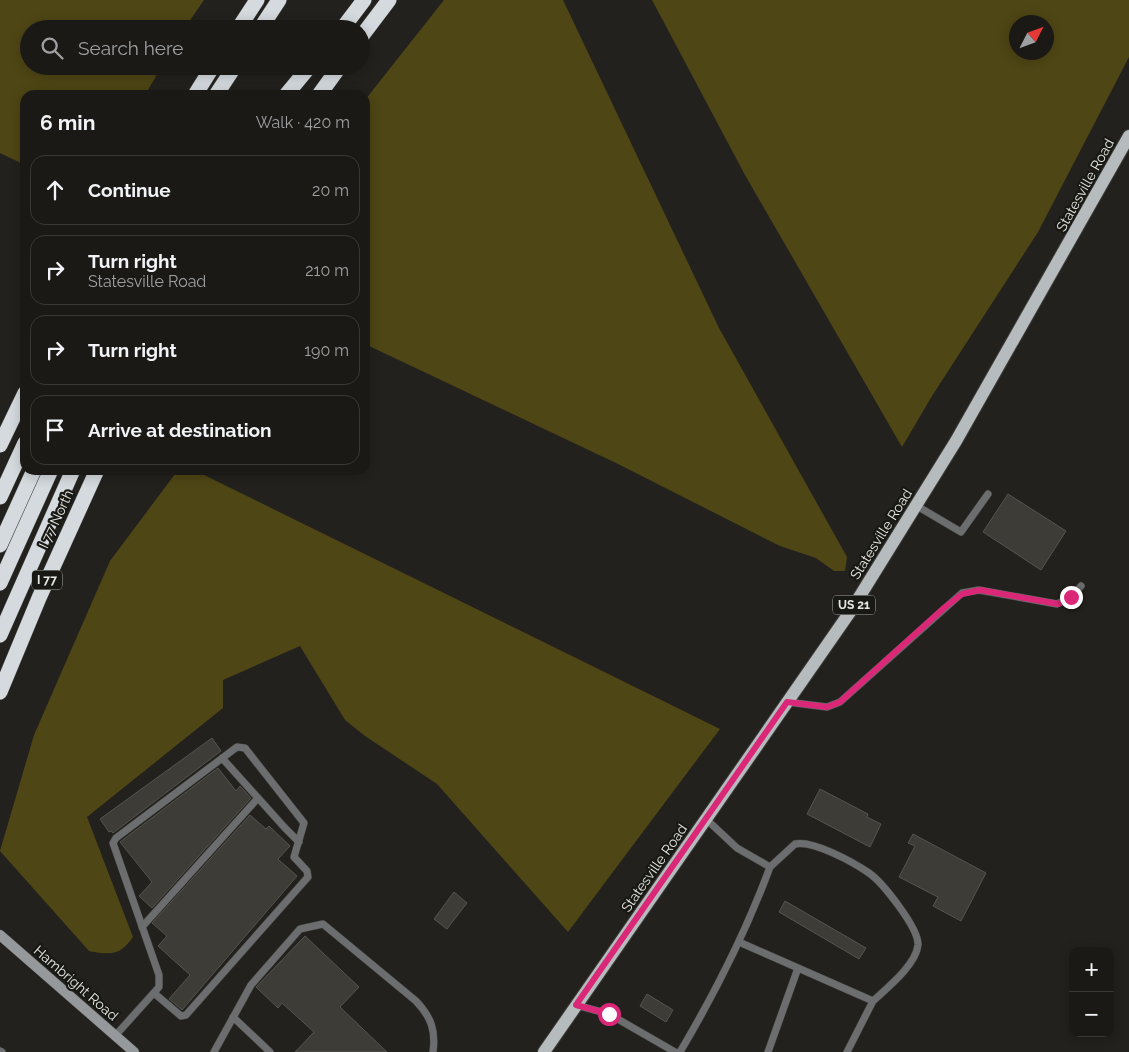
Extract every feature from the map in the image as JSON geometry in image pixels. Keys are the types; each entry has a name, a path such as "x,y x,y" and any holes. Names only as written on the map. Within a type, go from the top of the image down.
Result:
{"highway":[{"path":"244,20 257,0"},
{"path":"349,20 364,0"},
{"path":"370,25 389,0"},
{"path":"267,20 278,2"},
{"path":"198,90 207,75"},
{"path":"219,90 229,75"},
{"path":"231,90 238,75"},
{"path":"290,90 303,75"},
{"path":"297,90 308,75"},
{"path":"323,90 333,75"},
{"path":"0,445 20,403"},
{"path":"0,497 20,454"},
{"path":"0,545 32,475"},
{"path":"0,582 49,475"},
{"name":"I 77","path":"0,635 71,475"},
{"name":"I 77 North","path":"0,692 43,589 95,475"}],"main road":[{"name":"Statesville Road","path":"544,1052 850,612 956,441 1129,136"},
{"name":"Hambright Road","path":"0,935 134,1052"}],"lane":[{"path":"916,506 961,532 988,494"},
{"path":"787,702 827,707 840,702 962,594 980,590 1058,604 1071,597 1081,586"},
{"path":"115,1036 159,987 159,975 113,843 116,838 222,758 237,748 245,748 304,823 294,857 307,871 308,877 186,1015 181,1016 154,993"},
{"path":"222,758 299,842"},
{"path":"142,927 258,798"},
{"path":"706,819 736,848 770,867"},
{"path":"680,1052 705,1010 738,942 770,867 795,844 814,844 870,873 910,920 917,935 918,946 900,977 873,1000 848,1052"},
{"path":"214,1052 251,985 300,929 323,924 416,1001 427,1013 433,1025 433,1052"},
{"path":"738,942 873,1000"},
{"path":"768,1052 798,968"},
{"path":"576,1005 609,1014 675,1052"},
{"path":"232,1018 270,1052"}],"shaded area":[{"path":"0,0 204,0 190,20 20,20 20,75 157,75 148,90 20,90 20,163 0,153"},
{"path":"444,0 563,0 719,328 847,557 845,571 834,571 816,558 780,546 618,464 370,346 370,94"},
{"path":"652,0 1129,0 1129,57 1038,232 932,396 902,447 745,175"},
{"path":"174,475 204,475 720,729 568,932 437,784 365,736 345,720 300,646 223,680 223,708 87,817 133,937 124,948 114,953 89,951 0,851 34,735 110,561"}],"building":[{"path":"1008,494 1066,531 1041,570 983,532"},
{"path":"212,738 221,751 113,833 109,832 100,819"},
{"path":"218,768 236,791 240,786 251,798 152,908 139,896 152,882 120,842"},
{"path":"820,789 868,814 867,817 881,824 870,847 807,814"},
{"path":"250,815 266,829 269,826 290,846 278,859 297,876 182,1010 169,999 190,975 158,946 167,936 152,923"},
{"path":"913,834 986,873 961,921 933,906 938,897 899,877 915,846 908,843"},
{"path":"454,892 467,903 447,929 434,919"},
{"path":"785,901 866,948 859,959 779,912"},
{"path":"305,936 359,987 340,1007 387,1052 295,1052 314,1032 282,1003 278,1008 256,987"},
{"path":"647,994 673,1010 666,1022 640,1006"}],"route":[{"path":"609,1014 576,1005 787,702 827,707 840,702 962,594 980,590 1058,604 1071,597"}]}
